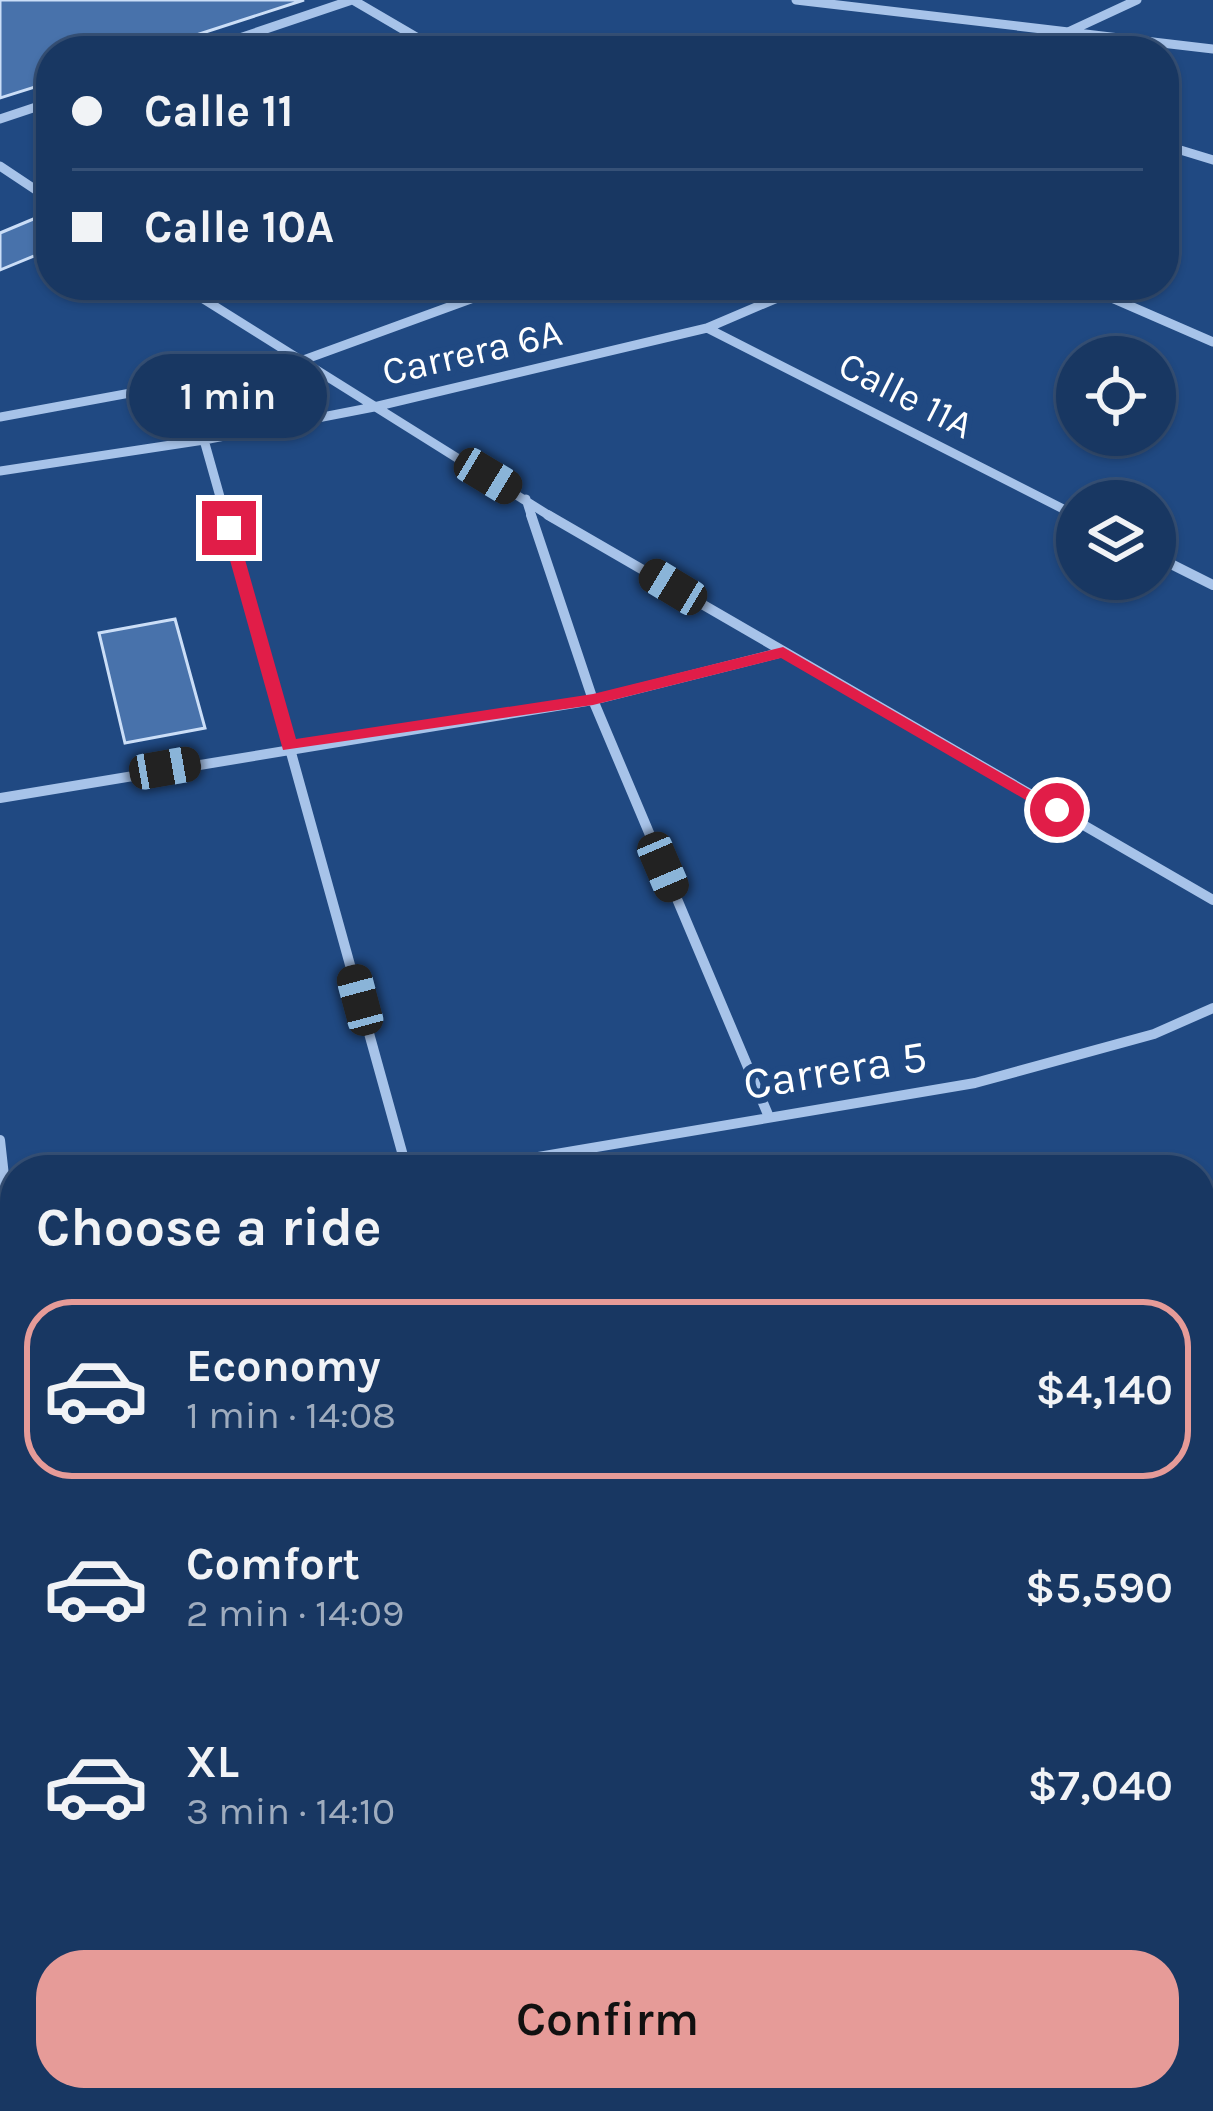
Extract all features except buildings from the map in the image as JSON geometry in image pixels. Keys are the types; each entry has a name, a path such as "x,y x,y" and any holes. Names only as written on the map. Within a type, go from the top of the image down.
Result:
{"street":[{"path":"245,36 352,0 414,36"},
{"path":"796,0 1101,36"},
{"path":"1059,36 1137,0"},
{"path":"1179,45 1213,49"},
{"path":"0,119 36,107"},
{"path":"1179,150 1213,160"},
{"path":"0,166 36,190"},
{"path":"204,300 298,362 783,652 1213,900"},
{"path":"0,417 298,362 468,300"},
{"name":"Carrera 6A","path":"0,471 204,440 374,406 707,328 773,300"},
{"path":"1116,300 1213,342"},
{"name":"Calle 11A","path":"707,328 1056,505"},
{"path":"204,440 402,1155"},
{"path":"526,499 593,700 769,1117"},
{"path":"1176,566 1213,585"},
{"path":"0,798 290,746 593,700 783,652"},
{"name":"Carrera 5","path":"548,1155 975,1083 1154,1034 1213,1008"}],"route":[{"path":"229,528 290,746 593,700 783,652 1057,810"}]}
